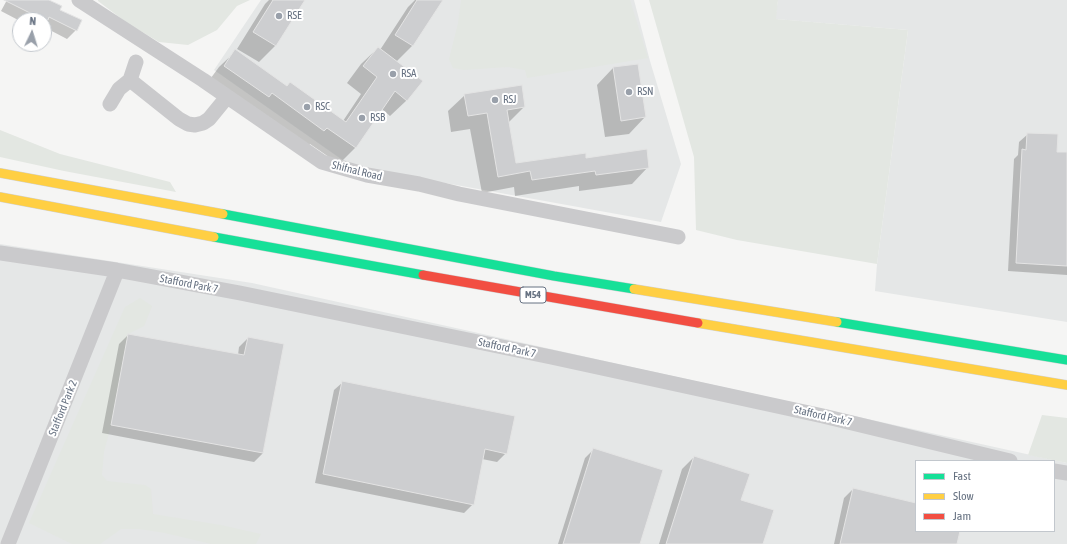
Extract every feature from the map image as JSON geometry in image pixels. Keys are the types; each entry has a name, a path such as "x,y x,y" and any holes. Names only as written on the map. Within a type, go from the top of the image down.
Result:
{"highway":[{"name":"M54","path":"0,173 554,276 1067,360"},
{"name":"M54","path":"0,196 112,219 548,298 1067,385"}],"street":[{"name":"Shifnal Road","path":"79,0 196,76 322,162 367,174 419,184 459,194 678,237"},
{"path":"110,104 119,89 130,80 136,62"},
{"path":"130,80 179,119 188,124 195,125 203,123 209,119 227,97"},
{"name":"Stafford Park 7","path":"0,253 116,270 240,293 596,366 823,416 1006,460"},
{"name":"Stafford Park 2","path":"8,544 112,284 116,270"},
{"path":"1055,471 1067,474"}],"shaded area":[{"path":"98,0 250,0 237,6 217,30 188,45 159,42 127,23"},
{"path":"261,0 634,0 650,61 681,164 661,222 351,166 214,70"},
{"path":"461,0 630,0 648,58 527,78 525,70 508,67 464,70 453,68 449,59 458,23"},
{"path":"649,0 778,0 776,19 908,30 877,264 737,240 696,230 694,157"},
{"path":"778,0 1067,0 1067,322 875,291 877,264 908,30 775,19"},
{"path":"0,130 60,154 170,182 176,192 64,171 0,157"},
{"path":"0,244 252,283 1053,460 915,460 915,532 1055,532 1055,460 1067,463 1067,544 0,544"},
{"path":"140,298 152,306 144,326 128,334 111,425 104,452 102,475 107,481 145,485 151,489 153,514 221,525 261,534 256,544 211,544 165,533 139,529 121,529 100,544 72,544 29,523 125,307"},
{"path":"1042,415 1067,418 1067,463 1028,455"}],"building":[{"path":"4,0 49,0 62,6 60,10 82,20 77,31 52,18 52,12 28,12"},
{"name":"RSE","path":"273,0 305,0 276,46 253,32"},
{"path":"417,0 443,0 413,46 395,35"},
{"path":"378,47 423,81 407,101 395,91 356,148 327,128 324,131 272,93 269,97 224,66 235,49 287,86 290,82 346,122 377,77 363,66"},
{"name":"RSN","path":"638,64 646,117 621,121 613,67"},
{"path":"522,85 525,107 507,110 516,163 586,153 586,158 647,149 649,168 596,175 595,171 532,180 530,171 498,177 487,113 468,116 464,94"},
{"path":"1027,133 1058,134 1057,152 1067,152 1067,266 1016,263 1022,149 1026,150"},
{"path":"128,334 244,355 248,337 284,344 263,453 111,425"},
{"path":"342,381 515,416 507,454 485,449 474,505 323,474"},
{"path":"593,448 663,470 640,544 563,544"},
{"path":"694,456 750,474 741,500 774,510 763,544 666,544"},
{"path":"853,488 915,503 915,532 960,532 957,544 840,544"}],"traffic: fast":[{"path":"223,214 554,276 634,289"},
{"path":"214,237 423,275"},
{"path":"837,322 1067,360"}],"traffic: slow":[{"path":"0,173 223,214"},
{"path":"0,197 214,237"},
{"path":"634,289 837,322"},
{"path":"698,323 1067,385"}],"traffic: jam":[{"path":"423,275 698,323"}],"place":[{"name":"RSE","path":"279,16"},
{"name":"RSA","path":"393,74"},
{"name":"RSN","path":"629,92"},
{"name":"RSJ","path":"495,100"},
{"name":"RSC","path":"307,107"},
{"name":"RSB","path":"362,118"}]}
